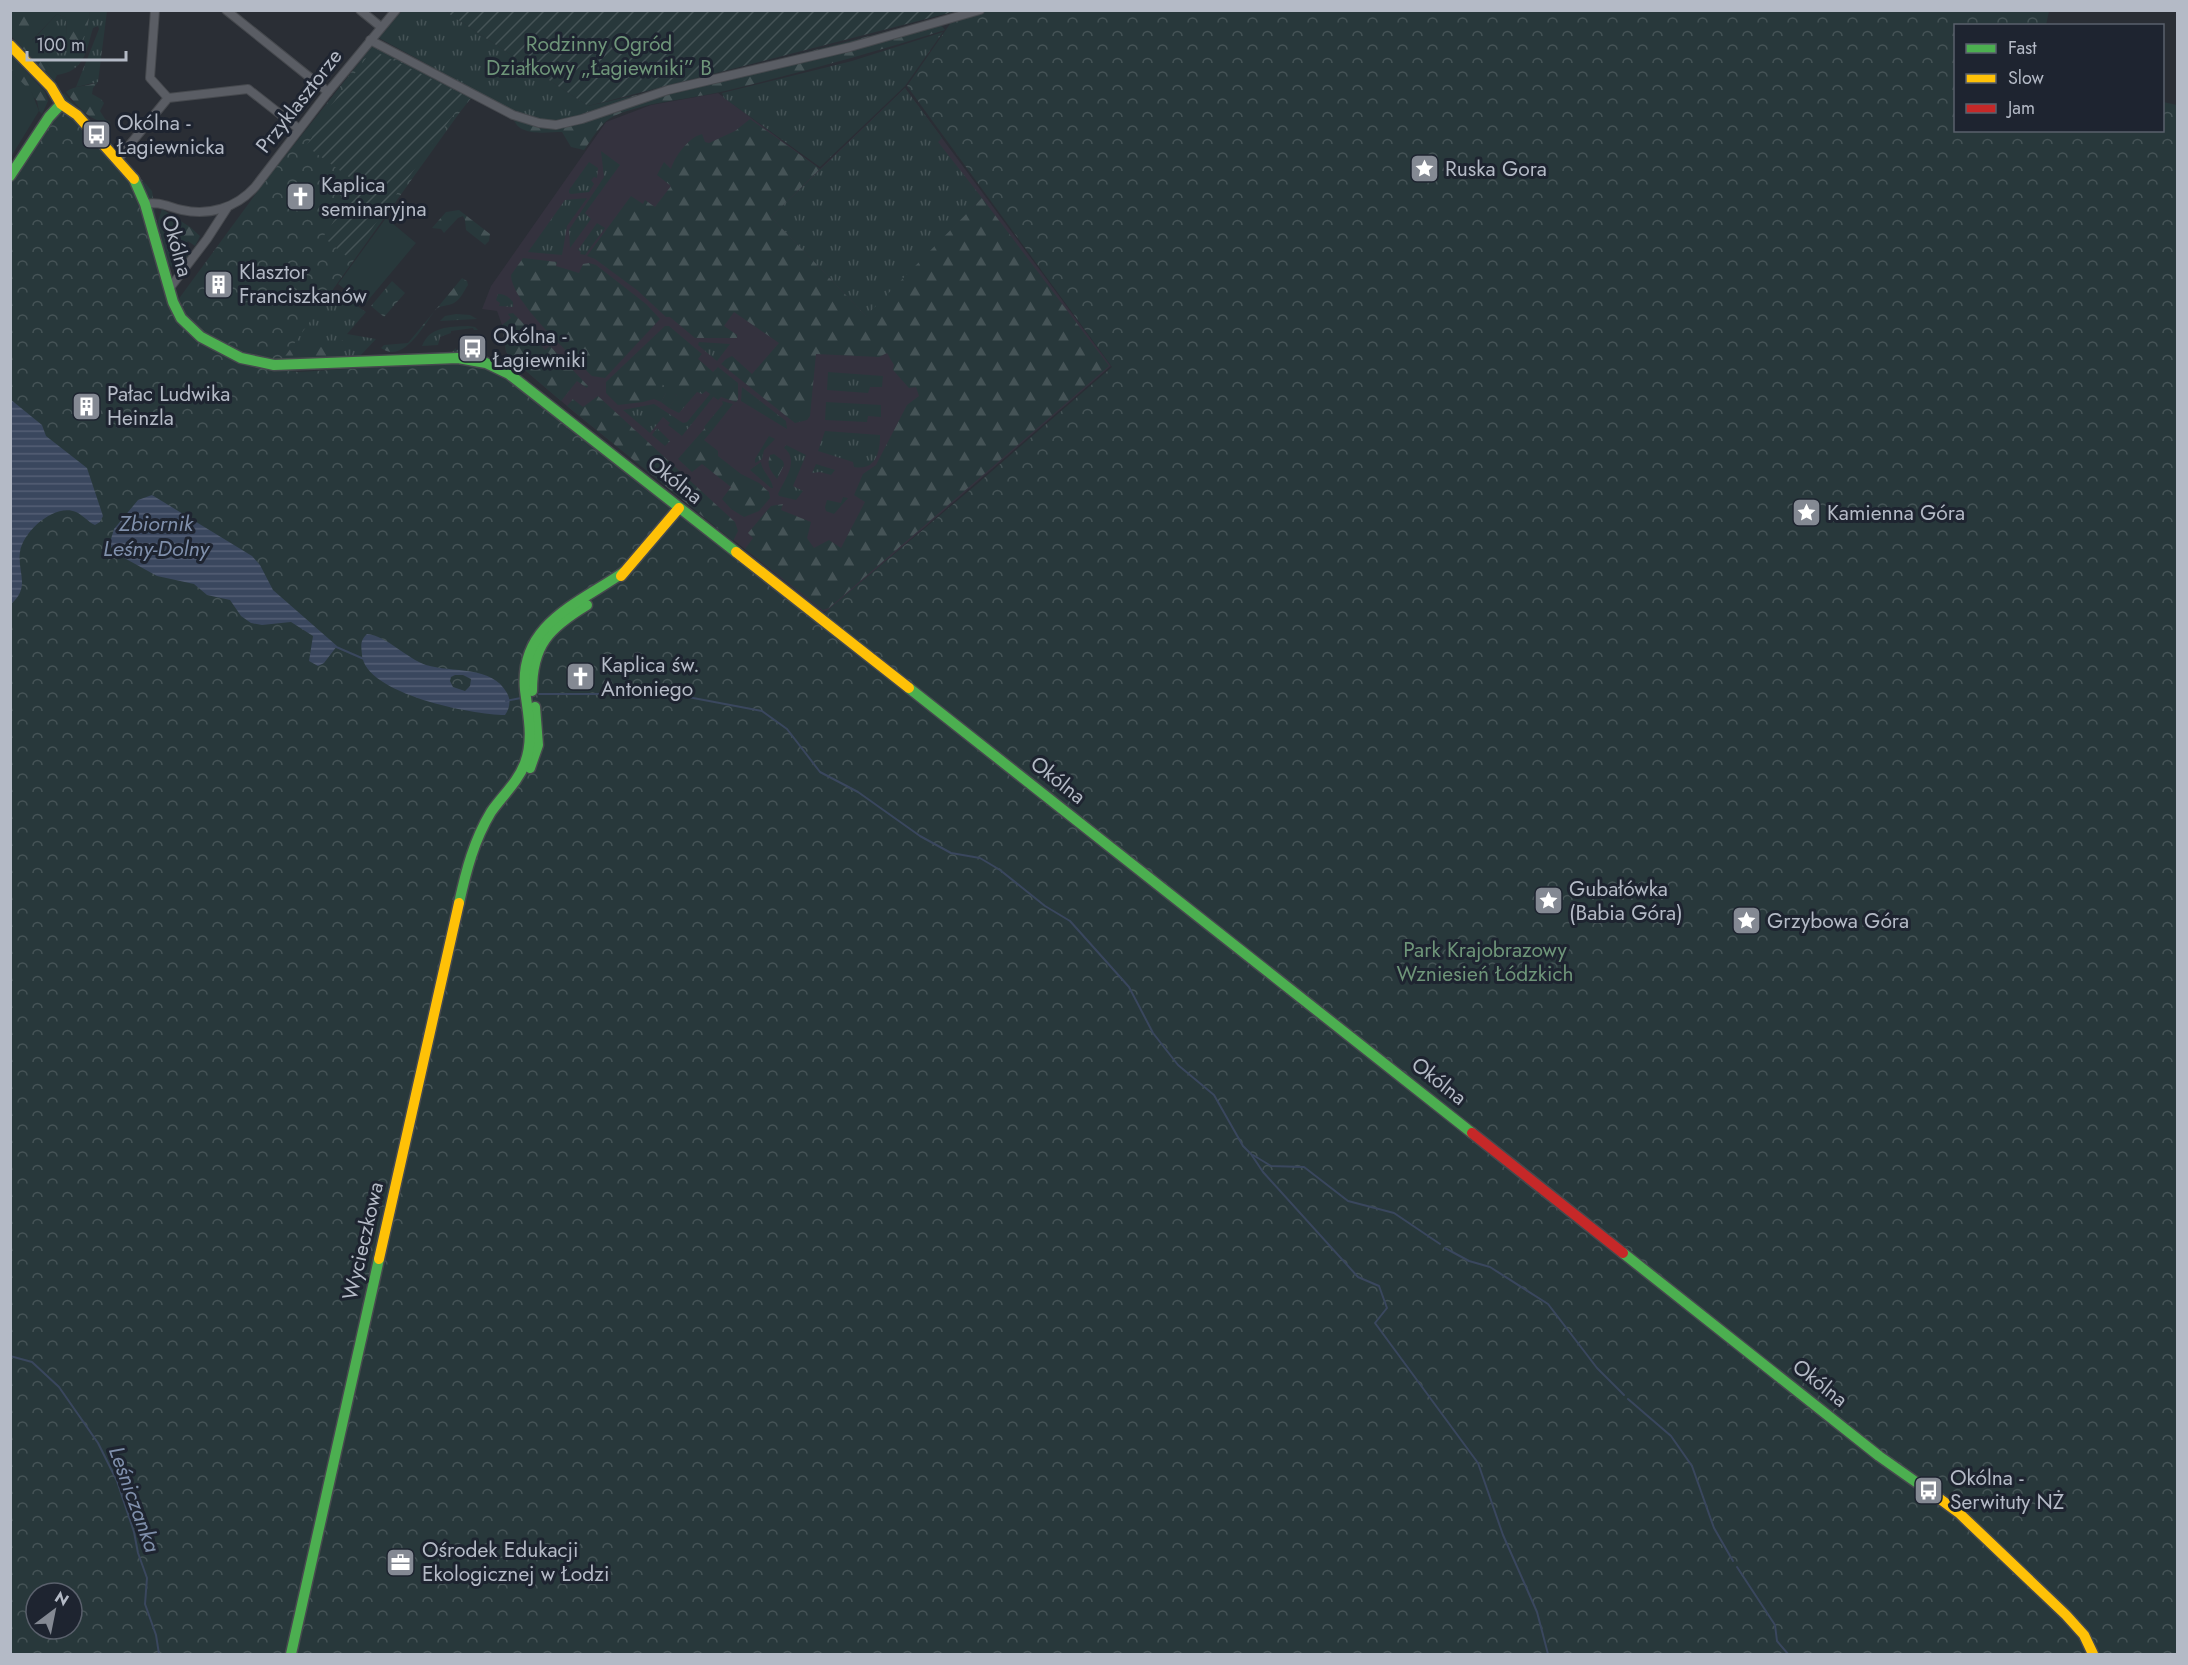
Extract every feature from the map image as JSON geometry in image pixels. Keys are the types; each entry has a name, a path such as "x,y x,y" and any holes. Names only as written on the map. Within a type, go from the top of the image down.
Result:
{"street":[{"path":"155,10 150,78 168,98"},
{"path":"226,10 328,92"},
{"path":"360,10 381,27"},
{"name":"Przyklasztorze","path":"169,290 201,248 227,208 251,191 328,92 396,10"},
{"path":"370,40 513,115 539,123 556,125 582,119 668,90 822,54 980,10"},
{"name":"Okólna","path":"10,45 51,87 61,104 77,115 133,177 145,204 169,290 178,313 195,333 224,351 255,362 289,366 458,358 493,365 514,377 1879,1455 1945,1501 2074,1622 2094,1654"},
{"path":"118,159 168,98 248,89 299,129"},
{"path":"10,176 49,117 61,104"},
{"name":"Przyklasztorze","path":"145,204 158,202 196,212 227,208"},
{"name":"Wycieczkowa","path":"291,1654 463,884 471,855 479,839 522,784 538,745 531,680 534,658 551,629 603,594 679,508"}],"shaded area":[{"path":"905,88 1111,366 829,610 823,612 574,412 513,360 506,352 502,325 497,311 482,309 491,286 606,122 651,105 718,93 820,169"}],"green space":[{"path":"11,10 90,11 87,30 79,47 67,37 66,18 57,14 32,40 45,49 43,59 57,75 54,81 11,36"},
{"path":"90,11 107,11 98,82 76,87 99,29 98,26 93,28 83,59 66,73 57,75 43,59 32,41 57,14 66,18 67,37 87,30"},
{"path":"402,11 445,11 588,106 586,114 560,122 539,120 502,105 379,38"},
{"name":"Rodzinny Ogród Działkowy „Łagiewniki” B","path":"445,11 957,11 588,106"},
{"name":"Park Krajobrazowy Wzniesień Łódzkich","path":"959,11 2049,11 2046,24 1954,24 1954,132 2164,132 2164,102 2177,105 2177,1654 11,1654 10,176 64,93 152,191 169,298 175,304 263,184 377,40 476,92 276,369 298,372 416,365 488,364 816,620 1112,367 907,86"},
{"path":"936,19 945,30 808,70 711,94 627,111 605,122 584,150 571,147 562,132 528,131 517,125 514,119 514,110 544,120 559,121 584,114 588,106"},
{"path":"943,32 905,86 820,167 724,98 722,93 852,61"},
{"path":"372,50 467,96 350,259 323,237 364,178 359,175 356,180 353,180 306,146 312,137 310,134"},
{"path":"10,54 45,92 48,101 42,114 37,101 14,75 11,76"},
{"path":"14,74 32,93 39,111 11,157 10,76"},
{"path":"98,82 92,94 104,103 100,111 111,123 91,117 80,109 66,92"},
{"path":"905,88 942,138 938,142 982,198 867,317 771,217"},
{"path":"750,119 820,169 771,217 866,316 982,198 1109,366 829,608 823,610 745,549 753,538 748,533 771,506 783,504 781,510 811,522 807,538 814,548 829,540 841,548 865,502 854,495 863,474 876,465 907,405 919,396 916,387 909,388 893,370 894,365 887,353 879,357 816,354 810,416 807,420 795,423 721,364 732,356 752,374 779,343 734,312 724,326 737,335 737,338 695,338 670,317 666,317 637,290 595,259 587,256 631,196 643,204 645,200 655,207 671,186 657,175 664,162 671,169 683,148 692,139 702,134 705,142 709,143 735,131"},
{"path":"601,151 620,165 585,213 591,219 570,248 569,230 604,177"},
{"path":"589,162 598,168 597,178 594,177 591,180 594,184 589,192 569,193 569,190"},
{"path":"587,198 567,226 562,255 528,252 565,200"},
{"path":"162,209 200,236 195,246 188,241 184,246 190,252 179,269 168,263 157,224"},
{"path":"459,210 490,234 489,241 485,245 466,230 463,216 458,218 444,233 441,229 432,228 446,212"},
{"path":"386,218 416,243 365,304 338,284"},
{"path":"597,223 605,228 585,255 580,254 578,250"},
{"path":"523,258 557,262 556,266 579,273 583,264 596,265 646,304 660,319 605,378 592,376 544,328 521,300 511,275"},
{"path":"462,278 467,281 468,285 456,302 437,309"},
{"path":"392,281 405,293 384,317 371,306"},
{"path":"332,289 366,312 347,334 376,339 360,356 356,357 292,361 269,358"},
{"path":"498,294 510,299 513,307 499,306 500,303 496,300"},
{"path":"434,311 420,332 406,347 390,352 381,348 384,345 408,343"},
{"path":"513,313 545,350 550,346 588,386 587,388 577,381 561,401 513,360 506,352 502,325 511,318 508,314"},
{"path":"470,315 477,319 440,321 445,316"},
{"path":"665,326 669,326 702,354 698,359 713,372 718,367 738,383 736,402 721,397 718,400 706,391 702,394 697,392 679,413 669,408 677,395 666,393 661,402 654,399 618,405 606,393 606,382"},
{"path":"447,327 475,327 478,330 473,328 451,331 440,337 438,345 422,346 425,339 435,331"},
{"path":"348,335 356,338 343,351 331,357 305,360 270,357 283,350 336,346"},
{"path":"699,342 730,344 717,361 698,345"},
{"path":"478,346 485,355 483,358 451,353 456,348 456,350 467,348 468,350 478,348"},
{"path":"828,372 883,376 882,387 870,387 868,393 827,390"},
{"path":"662,384 677,396 669,408 661,402 666,393 659,388"},
{"path":"742,387 786,421 787,429 741,401"},
{"path":"710,394 714,396 682,436 668,425 670,423 663,417 650,433 623,410 654,404 683,423 687,422"},
{"path":"598,396 735,522 738,531 733,541 567,406 573,399 583,407"},
{"path":"722,401 733,404 711,432 704,427 723,404"},
{"path":"826,402 881,405 881,417 868,416 867,422 825,420"},
{"path":"657,428 670,441 665,446 652,435"},
{"path":"705,428 711,432 704,440 718,451 718,456 769,492 770,498 759,511 744,517 731,509 722,499 731,487 702,464 692,472 678,459"},
{"path":"825,431 880,435 878,454 867,466 854,467 853,462 818,451"},
{"path":"769,436 775,439 764,450 762,459 755,463 755,459"},
{"path":"786,445 806,455 793,486 803,491 796,500 778,494 791,464 789,453 784,448"},
{"path":"774,454 783,461 784,465 777,479 769,465 770,455"},
{"path":"761,462 771,481 773,488 750,470"},
{"path":"816,464 835,470 831,475 820,472 812,473"},
{"path":"843,497 848,498 834,514 826,511 827,500 841,503"}],"water":[{"path":"10,399 42,425 46,436 87,468 103,516 95,525 76,512 68,510 50,515 41,521 22,544 20,559 22,585 17,598 11,604"},
{"name":"Zbiornik Leśny-Dolny","path":"152,495 252,556 260,565 273,590 337,646 324,663 318,666 309,661 313,636 291,622 262,625 251,623 241,616 230,600 207,595 194,584 157,576 117,554 111,547 114,529 138,500"},
{"path":"367,634 382,639 426,665 482,674 492,678 507,693 509,704 507,712 505,715 490,714 446,706 423,700 381,681 368,669 362,655 362,643","holes":["455,675 463,675 471,679 470,686 465,691 453,687 450,681"]}],"waterway":[{"path":"334,646 364,659"},
{"path":"539,694 672,694 762,711 787,729 820,772 858,792 920,836 951,853 980,858 1000,870 1045,906 1070,921 1129,987 1153,1033 1178,1065 1214,1095 1243,1146 1263,1172 1358,1277 1379,1286 1387,1308 1375,1323 1478,1463 1503,1535 1537,1612 1548,1654"},
{"path":"506,701 521,698"},
{"path":"1253,1155 1271,1166 1304,1167 1348,1201 1394,1213 1440,1244"},
{"path":"1445,1248 1469,1261 1490,1267 1548,1304 1597,1368 1624,1395"},
{"name":"Leśniczanka","path":"10,1356 32,1362 59,1387 98,1443 117,1481 134,1532 138,1553 147,1578 145,1604 156,1635 159,1654"},
{"path":"1628,1399 1671,1436 1692,1466 1714,1528 1733,1561"},
{"path":"1737,1567 1775,1625 1777,1641 1788,1654"}],"traffic: fast":[{"path":"10,176 49,117 61,104"},
{"path":"134,179 145,204 173,302 181,318 201,337 241,358 274,365 458,358 486,363 509,374 736,552"},
{"path":"459,903 480,834 491,812 518,776 528,754 530,736 525,690 526,667 531,648 555,618 624,572"},
{"path":"532,691 535,661 545,639 562,622 587,605"},
{"path":"909,688 1472,1133"},
{"path":"530,768 538,745 535,707"},
{"path":"1623,1253 1879,1456 1940,1499"},
{"path":"291,1654 379,1259"}],"traffic: slow":[{"path":"10,45 51,87 61,104 77,115 134,179"},
{"path":"621,576 679,508"},
{"path":"736,552 909,688"},
{"path":"379,1259 459,903"},
{"path":"1940,1499 1959,1513 2066,1615 2084,1635 2093,1654"}],"traffic: jam":[{"path":"1472,1133 1623,1253"}],"place":[{"name":"Okólna - Łagiewnicka","path":"96,135"},
{"name":"Ruska Gora","path":"1424,169"},
{"name":"Kaplica seminaryjna","path":"300,197"},
{"name":"Klasztor Franciszkanów","path":"218,284"},
{"name":"Okólna - Łagiewniki","path":"472,348"},
{"name":"Pałac Ludwika Heinzla","path":"86,406"},
{"name":"Kamienna Góra","path":"1806,513"},
{"name":"Kaplica św. Antoniego","path":"580,677"},
{"name":"Gubałówka (Babia Góra)","path":"1548,901"},
{"name":"Grzybowa Góra","path":"1746,921"},
{"name":"Okólna - Serwituty NŻ","path":"1929,1490"},
{"name":"Ośrodek Edukacji Ekologicznej w Łodzi","path":"401,1562"}]}
